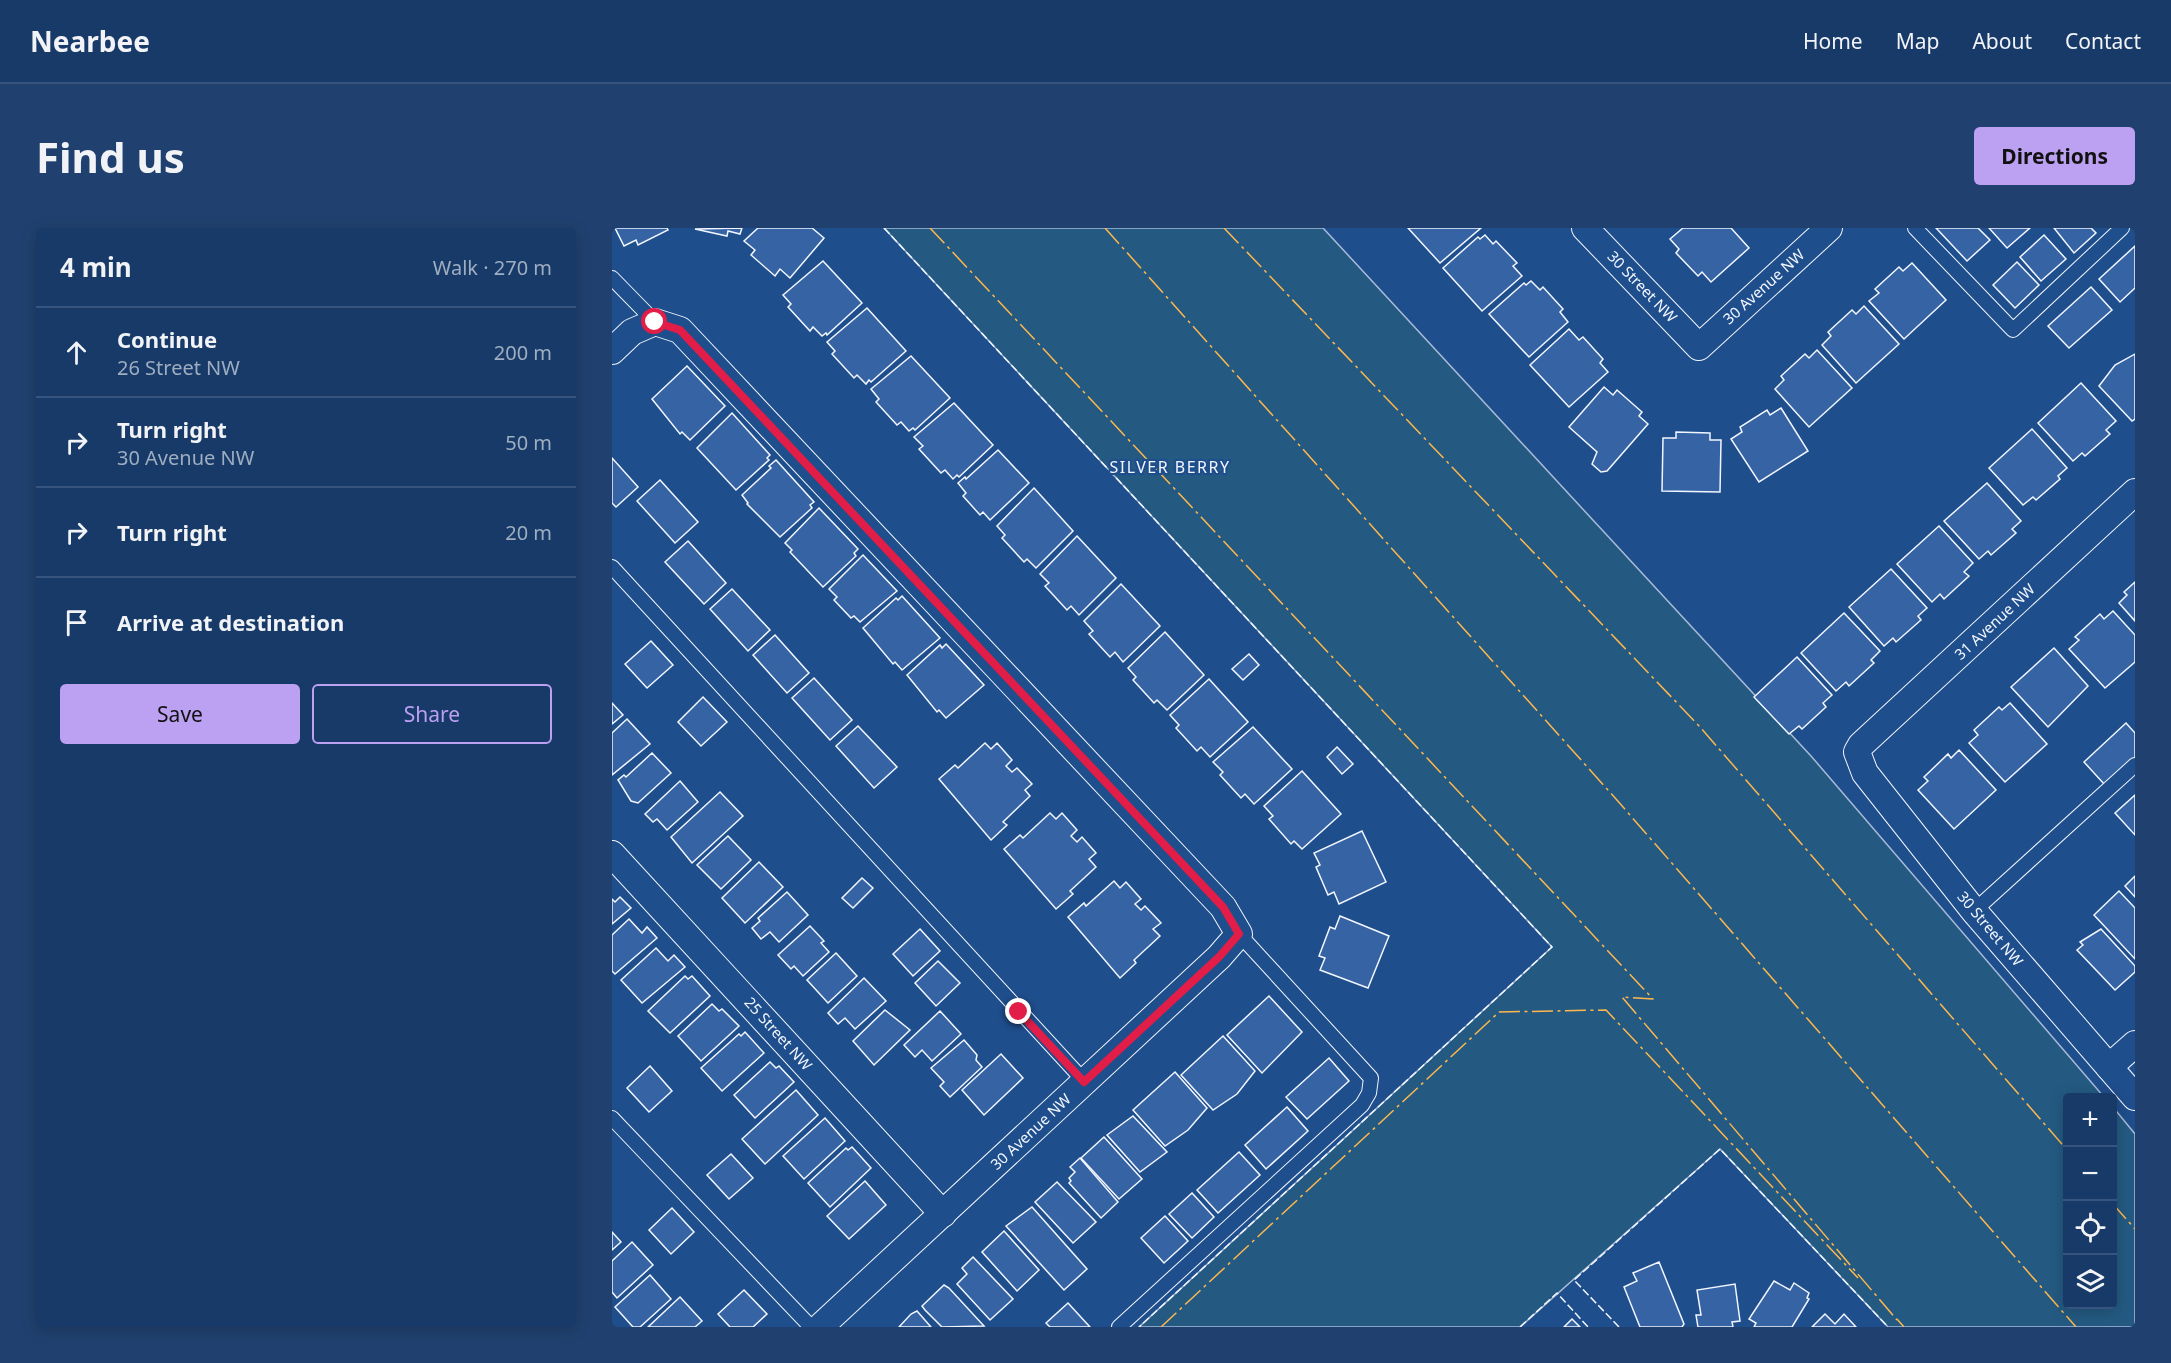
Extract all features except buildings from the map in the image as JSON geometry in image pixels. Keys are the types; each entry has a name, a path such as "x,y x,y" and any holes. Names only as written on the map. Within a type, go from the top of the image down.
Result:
{"street":[{"name":"30 Street NW","path":"1585,228 1699,347"},
{"name":"30 Avenue NW","path":"1699,347 1828,228"},
{"path":"612,351 632,332 655,322 680,330 1223,907 1239,934"},
{"name":"31 Avenue NW","path":"1857,752 1861,745 2135,492"},
{"name":"30 Street NW","path":"1857,752 1865,773 1974,911 2135,1096"},
{"name":"25 Street NW","path":"612,854 942,1214"},
{"name":"30 Avenue NW","path":"820,1327 1219,957 1239,934"},
{"path":"2109,1067 2135,1044"}],"lane":[{"path":"1915,228 2013,330 2122,228"},
{"path":"612,278 655,322"},
{"path":"612,567 1084,1082"},
{"path":"1974,911 2135,765"},
{"path":"1119,1327 1362,1105 1369,1093 1371,1078 1239,934"},
{"path":"612,1118 811,1327"}],"shaded area":[{"path":"884,228 1323,228 1811,756 2101,1093 2063,1093 2063,1309 2117,1309 2117,1112 2135,1134 2135,1327 1888,1327 1720,1149 1520,1327 1139,1327 1552,947"}],"fence":[{"path":"884,228 1552,947 1139,1327"},
{"path":"1619,1327 1574,1280 1720,1149 1888,1327"},
{"path":"1520,1327 1557,1293 1588,1327"}],"power":[{"path":"930,228 1653,999 1622,997 1897,1320"},
{"path":"1105,228 1616,799 2076,1327"},
{"path":"1224,228 1700,727 2065,1147"},
{"path":"1161,1327 1499,1012 1606,1010 1858,1278"},
{"path":"2117,1209 2135,1229"},
{"path":"1897,1319 1904,1327"}],"district":[{"name":"SILVER BERRY","path":"1170,467"}],"route":[{"path":"655,322 680,330 1223,907 1239,934 1219,957 1084,1082 1019,1012"}]}
